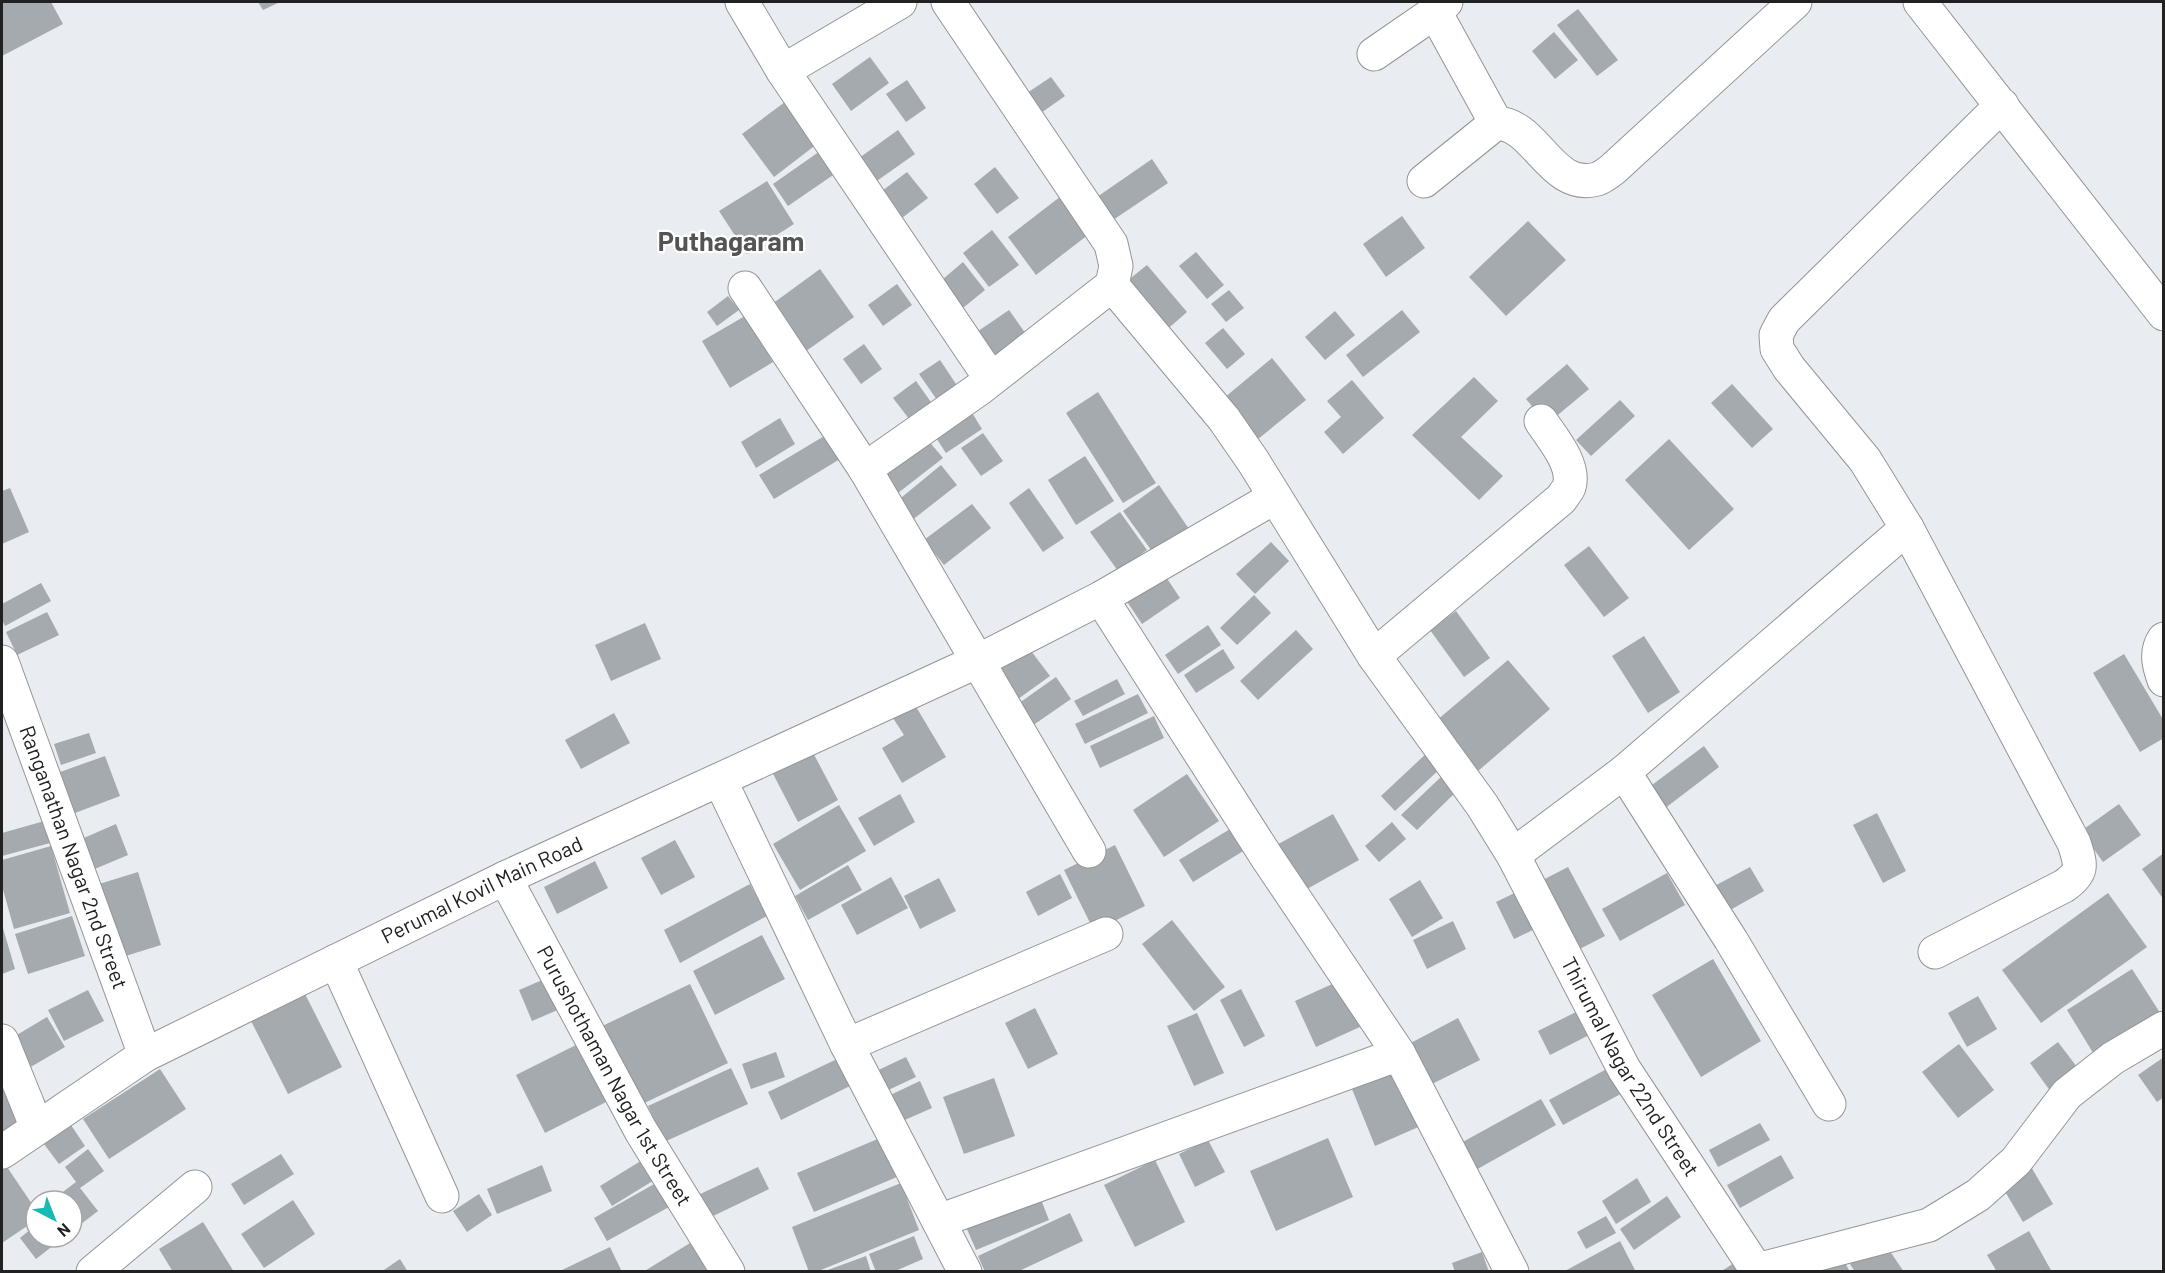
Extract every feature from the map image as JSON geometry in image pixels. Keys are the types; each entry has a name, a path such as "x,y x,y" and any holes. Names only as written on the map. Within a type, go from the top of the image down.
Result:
{"street":[{"path":"742,2 783,71 991,379"},
{"path":"783,71 900,2"},
{"path":"865,470 991,379 1112,285 1116,266 1111,244 948,2"},
{"path":"1424,182 1496,123 1506,123 1518,130 1558,170 1578,181 1598,179 1613,169 1795,2"},
{"path":"1920,2 2163,314"},
{"path":"1374,54 1440,7 1496,123"},
{"path":"1935,952 2064,886 2075,878 2080,870 2079,861 2074,843 1906,528 1865,460 1788,368 1777,350 1776,335 1784,320 2002,105"},
{"name":"Thirumal Nagar 22nd Street","path":"1112,285 1224,420 1374,656 1482,806 1513,855 1624,1069 1757,1271"},
{"path":"745,288 865,470 1089,851"},
{"path":"1374,656 1561,499 1569,487 1570,473 1563,455 1541,421"},
{"name":"Perumal Kovil Main Road","path":"2,1152 145,1055 505,878 978,661 1101,597 1275,497"},
{"path":"1513,855 1624,772 1906,528"},
{"path":"1101,597 1268,859 1399,1054 1512,1272"},
{"path":"2163,639 2159,646 2158,665 2163,680"},
{"name":"Ranganathan Nagar 2nd Street","path":"2,662 145,1055"},
{"path":"1624,772 1731,940 1828,1104"},
{"path":"720,780 847,1045 965,1272"},
{"name":"Purushothaman Nagar 1st Street","path":"505,878 641,1131 728,1272"},
{"path":"847,1045 1106,934"},
{"path":"336,961 442,1196"},
{"path":"1757,1271 1929,1225 1978,1195 2016,1161 2067,1094 2113,1058 2163,1028"},
{"path":"2,1041 38,1128"},
{"path":"939,1221 1399,1054"},
{"path":"93,1272 195,1188"}],"building":[{"path":"2,2 51,2 63,24 2,56"},
{"path":"258,2 280,2 263,10"},
{"path":"1578,9 1618,60 1597,76 1557,25"},
{"path":"1554,32 1578,60 1555,79 1532,51"},
{"path":"870,57 889,83 851,111 832,84"},
{"path":"1051,77 1065,96 1041,113 1027,93"},
{"path":"907,80 926,108 906,122 886,94"},
{"path":"785,102 817,144 774,177 742,134"},
{"path":"898,130 915,154 864,190 848,166"},
{"path":"823,149 839,171 788,206 773,184"},
{"path":"1152,159 1168,183 1113,220 1097,197"},
{"path":"995,167 1019,198 997,214 974,184"},
{"path":"907,172 928,198 898,221 878,194"},
{"path":"767,181 794,224 747,254 719,211"},
{"path":"1065,193 1093,231 1036,275 1008,237"},
{"path":"1402,216 1425,248 1386,277 1363,244"},
{"path":"1528,221 1566,260 1506,316 1469,277"},
{"path":"992,230 1019,265 989,287 963,253"},
{"path":"1196,252 1224,285 1207,299 1179,266"},
{"path":"963,262 985,290 958,312 936,285"},
{"path":"1147,265 1187,312 1163,333 1122,285"},
{"path":"820,269 854,317 802,354 768,307"},
{"path":"897,284 912,305 883,326 868,305"},
{"path":"1229,290 1244,308 1226,322 1211,304"},
{"path":"728,296 739,310 717,326 707,312"},
{"path":"1009,310 1028,337 990,364 971,336"},
{"path":"1402,310 1420,332 1363,377 1346,355"},
{"path":"1335,311 1355,335 1325,360 1305,337"},
{"path":"745,316 773,362 730,388 702,341"},
{"path":"1223,328 1245,354 1227,369 1205,343"},
{"path":"864,344 882,369 861,384 843,359"},
{"path":"1272,358 1306,400 1258,439 1224,398"},
{"path":"940,360 964,396 944,410 919,374"},
{"path":"1567,364 1589,389 1547,424 1526,399"},
{"path":"1474,377 1498,401 1461,437 1503,476 1479,500 1412,435"},
{"path":"1352,380 1384,418 1343,454 1324,432 1341,417 1327,401"},
{"path":"916,381 938,412 916,428 893,398"},
{"path":"1732,384 1773,429 1752,448 1711,403"},
{"path":"1098,392 1156,483 1123,503 1066,413"},
{"path":"1620,400 1635,416 1591,456 1576,440"},
{"path":"966,403 982,429 946,453 929,427"},
{"path":"780,418 795,444 756,468 741,442"},
{"path":"983,433 1003,461 981,476 961,448"},
{"path":"826,435 840,459 774,499 759,475"},
{"path":"927,439 943,458 898,493 883,474"},
{"path":"1669,439 1734,509 1689,550 1625,480"},
{"path":"1085,456 1114,501 1076,525 1048,480"},
{"path":"941,465 957,485 911,521 896,502"},
{"path":"1159,485 1189,529 1154,554 1123,511"},
{"path":"10,488 29,532 2,544 2,491"},
{"path":"1029,488 1064,538 1043,552 1009,503"},
{"path":"972,504 991,528 944,565 924,540"},
{"path":"1120,512 1147,550 1118,571 1090,532"},
{"path":"1271,542 1289,561 1255,594 1236,574"},
{"path":"1589,546 1629,598 1604,617 1564,565"},
{"path":"1164,574 1180,598 1142,624 1126,600"},
{"path":"41,583 51,601 5,626 2,620 2,604"},
{"path":"1254,595 1271,613 1237,645 1220,628"},
{"path":"1456,611 1490,658 1464,677 1430,630"},
{"path":"47,612 59,635 17,655 6,632"},
{"path":"645,623 661,659 611,681 595,645"},
{"path":"1208,625 1221,645 1178,674 1165,655"},
{"path":"1296,630 1313,649 1258,700 1240,681"},
{"path":"1644,636 1680,692 1648,713 1612,656"},
{"path":"1025,643 1050,676 1014,702 990,670"},
{"path":"1223,649 1235,668 1196,693 1184,675"},
{"path":"2124,654 2164,721 2164,738 2140,752 2093,673"},
{"path":"1508,660 1550,709 1478,771 1436,721"},
{"path":"1056,677 1071,699 1029,728 1015,706"},
{"path":"1117,679 1125,694 1083,716 1074,701"},
{"path":"1138,694 1148,713 1085,744 1075,724"},
{"path":"915,705 946,757 902,783 882,748 904,735 893,718"},
{"path":"614,713 630,743 581,769 565,740"},
{"path":"1154,716 1164,738 1100,768 1090,746"},
{"path":"89,733 96,753 61,765 54,744"},
{"path":"1704,746 1719,767 1664,809 1648,788"},
{"path":"810,747 838,800 798,822 770,768"},
{"path":"1429,751 1443,766 1395,811 1381,796"},
{"path":"105,756 120,796 75,813 60,772"},
{"path":"1187,774 1219,821 1164,857 1133,810"},
{"path":"1443,775 1458,790 1417,830 1401,815"},
{"path":"900,794 915,822 874,846 858,818"},
{"path":"2119,804 2141,835 2103,862 2081,831"},
{"path":"839,805 866,851 800,890 773,844"},
{"path":"1877,813 1906,871 1883,883 1853,825"},
{"path":"1333,814 1359,860 1298,894 1273,847"},
{"path":"48,820 54,842 2,856 2,833"},
{"path":"1392,822 1406,839 1379,862 1365,846"},
{"path":"1240,823 1253,845 1193,882 1179,860"},
{"path":"116,824 128,855 90,871 77,841"},
{"path":"675,840 695,877 661,895 641,858"},
{"path":"1115,845 1145,906 1094,931 1064,870"},
{"path":"51,846 70,913 14,929 2,886 2,860"},
{"path":"2164,853 2164,900 2142,869"},
{"path":"595,861 608,888 557,914 544,887"},
{"path":"848,865 862,890 808,920 795,896"},
{"path":"1568,867 1605,936 1572,953 1535,884"},
{"path":"1750,867 1764,891 1723,914 1709,889"},
{"path":"138,872 161,945 119,958 96,885"},
{"path":"1667,873 1685,905 1620,941 1602,909"},
{"path":"1060,874 1072,898 1038,916 1026,892"},
{"path":"891,877 908,908 857,935 841,905"},
{"path":"939,878 956,911 920,929 904,896"},
{"path":"1420,880 1443,918 1412,937 1389,899"},
{"path":"750,884 767,916 680,963 664,930"},
{"path":"1525,888 1543,925 1514,939 1496,902"},
{"path":"2108,893 2147,947 2041,1023 2002,970"},
{"path":"72,916 85,956 28,974 15,934"},
{"path":"1172,920 1225,987 1194,1011 1142,944"},
{"path":"1453,921 1466,949 1427,969 1413,940"},
{"path":"2,925 15,969 2,974"},
{"path":"762,935 785,979 715,1015 693,971"},
{"path":"1713,959 1761,1041 1701,1077 1652,995"},
{"path":"2132,969 2164,1019 2098,1061 2067,1010"},
{"path":"547,978 560,1009 532,1021 519,990"},
{"path":"1341,980 1362,1026 1316,1047 1295,1001"},
{"path":"690,984 728,1063 634,1108 596,1029"},
{"path":"301,986 342,1067 288,1094 247,1013"},
{"path":"1241,989 1265,1036 1244,1047 1220,1000"},
{"path":"88,990 104,1021 64,1041 48,1010"},
{"path":"1978,996 1997,1029 1967,1047 1948,1013"},
{"path":"1586,1007 1597,1031 1550,1055 1538,1031"},
{"path":"1035,1008 1058,1054 1028,1069 1005,1023"},
{"path":"1197,1013 1224,1073 1194,1086 1167,1026"},
{"path":"47,1017 65,1047 22,1072 5,1042"},
{"path":"1458,1018 1480,1060 1428,1086 1407,1045"},
{"path":"588,1039 616,1097 545,1133 516,1075"},
{"path":"2058,1042 2080,1071 2051,1092 2030,1063"},
{"path":"1959,1044 1994,1090 1958,1118 1922,1072"},
{"path":"776,1052 785,1077 751,1089 742,1064"},
{"path":"906,1057 916,1077 882,1093 872,1073"},
{"path":"2164,1057 2164,1097 2157,1102 2138,1075"},
{"path":"837,1059 850,1086 781,1120 768,1092"},
{"path":"1616,1064 1630,1089 1563,1125 1549,1100"},
{"path":"731,1068 748,1104 664,1142 648,1106"},
{"path":"160,1069 186,1109 109,1159 83,1119"},
{"path":"1401,1069 1423,1125 1375,1146 1352,1089"},
{"path":"2,1078 30,1120 2,1136"},
{"path":"994,1078 1015,1136 964,1154 943,1097"},
{"path":"920,1081 932,1108 898,1123 886,1097"},
{"path":"1541,1099 1556,1125 1474,1171 1459,1144"},
{"path":"1760,1123 1770,1140 1718,1167 1709,1150"},
{"path":"71,1125 85,1146 59,1164 44,1144"},
{"path":"880,1138 897,1177 814,1212 797,1173"},
{"path":"1328,1138 1353,1197 1276,1231 1250,1171"},
{"path":"1208,1140 1225,1172 1195,1187 1179,1154"},
{"path":"88,1149 104,1171 81,1189 67,1189 76,1182 65,1167"},
{"path":"281,1154 294,1174 244,1205 231,1184"},
{"path":"1781,1155 1794,1178 1740,1208 1727,1185"},
{"path":"644,1159 656,1179 612,1206 600,1186"},
{"path":"1155,1160 1185,1222 1135,1247 1104,1185"},
{"path":"5,1164 24,1192 24,1228 2,1243 2,1166"},
{"path":"542,1165 552,1191 497,1214 487,1189"},
{"path":"2030,1165 2053,1204 2023,1222 2000,1183"},
{"path":"758,1167 769,1189 709,1218 698,1195"},
{"path":"1637,1178 1651,1202 1616,1224 1602,1201"},
{"path":"656,1183 669,1207 607,1241 594,1218"},
{"path":"901,1183 919,1230 816,1272 809,1272 792,1227"},
{"path":"84,1193 98,1211 84,1222"},
{"path":"479,1194 492,1215 467,1232 453,1211"},
{"path":"1667,1196 1681,1217 1634,1250 1620,1229"},
{"path":"1040,1197 1049,1220 976,1250 966,1227"},
{"path":"293,1200 315,1234 264,1268 241,1234"},
{"path":"1070,1213 1083,1241 1017,1272 985,1272 978,1256"},
{"path":"1606,1216 1616,1233 1586,1249 1577,1232"},
{"path":"203,1222 234,1272 173,1272 159,1249"},
{"path":"2029,1231 2052,1272 1997,1272 1987,1255"},
{"path":"914,1236 923,1259 893,1272 876,1272 869,1254"},
{"path":"695,1240 710,1272 643,1272"},
{"path":"1620,1241 1636,1272 1563,1272"},
{"path":"1883,1241 1904,1272 1855,1272 1850,1264"},
{"path":"610,1247 622,1272 563,1272 562,1270"},
{"path":"28,1249 49,1249 36,1259"},
{"path":"1482,1252 1489,1272 1455,1272 1452,1263"},
{"path":"866,1256 871,1272 825,1272 825,1271"},
{"path":"1742,1258 1750,1272 1720,1272"},
{"path":"400,1259 408,1272 381,1272"},
{"path":"1843,1259 1850,1272 1822,1272"}],"district":[{"name":"Puthagaram","path":"731,242"}]}
